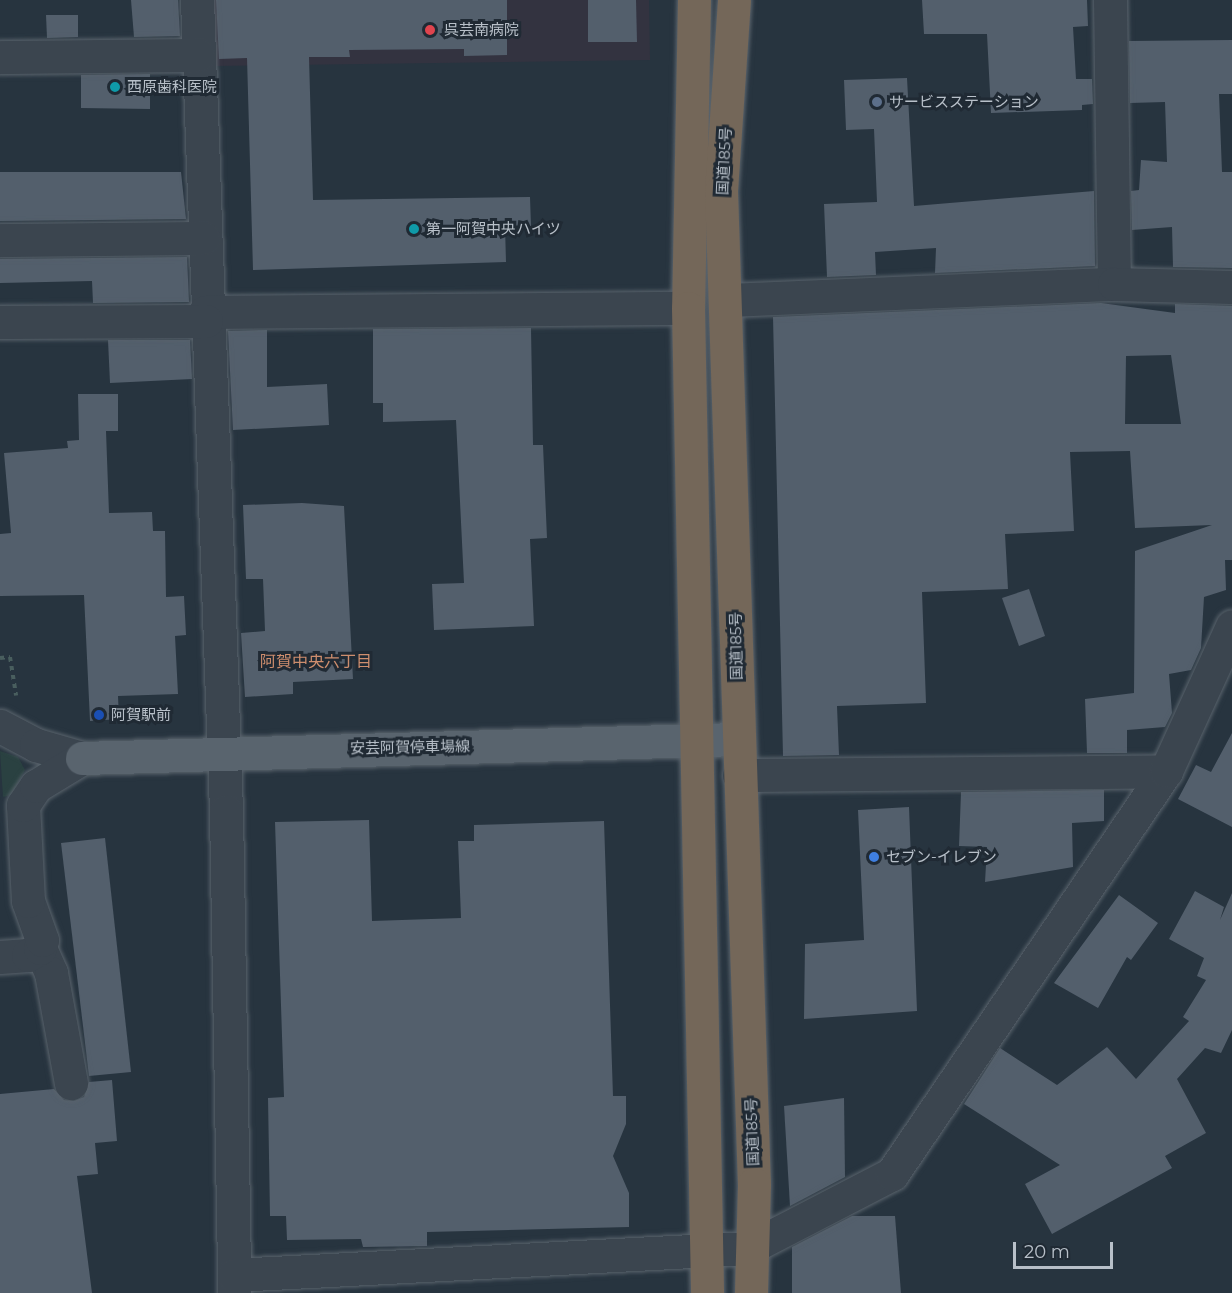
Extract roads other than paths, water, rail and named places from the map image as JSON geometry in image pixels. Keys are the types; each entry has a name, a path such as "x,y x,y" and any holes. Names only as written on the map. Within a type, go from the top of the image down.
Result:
{"highway":[{"path":"694,0 688,308 694,741 707,1293"},
{"name":"国道185号","path":"734,0 721,191 728,300 739,775 754,1184 749,1248 751,1293"}],"main road":[{"name":"安芸阿賀停車場線","path":"82,758 222,751 738,739"}],"street":[{"path":"197,0 205,316 222,751 234,1284 706,1253 749,1248 892,1174 1166,771 1232,626"},
{"path":"1110,0 1114,284"},
{"path":"0,57 198,55"},
{"path":"0,240 203,238"},
{"path":"728,300 1114,284 1232,287"},
{"path":"0,322 205,316 688,308"},
{"path":"9,714 36,745 82,758"},
{"path":"70,1083 51,973 40,948 41,929 28,901 11,808 36,786 82,758"},
{"path":"739,775 1166,771"},
{"path":"0,957 12,959 40,948"}],"place":[{"name":"呉芸南病院","path":"430,30"},
{"name":"西原歯科医院","path":"115,87"},
{"name":"サービスステーション","path":"877,102"},
{"name":"第一阿賀中央ハイツ","path":"414,229"},
{"name":"阿賀駅前","path":"99,715"},
{"name":"セブン-イレブン","path":"874,857"}],"district":[{"name":"阿賀中央六丁目","path":"316,662"}]}
